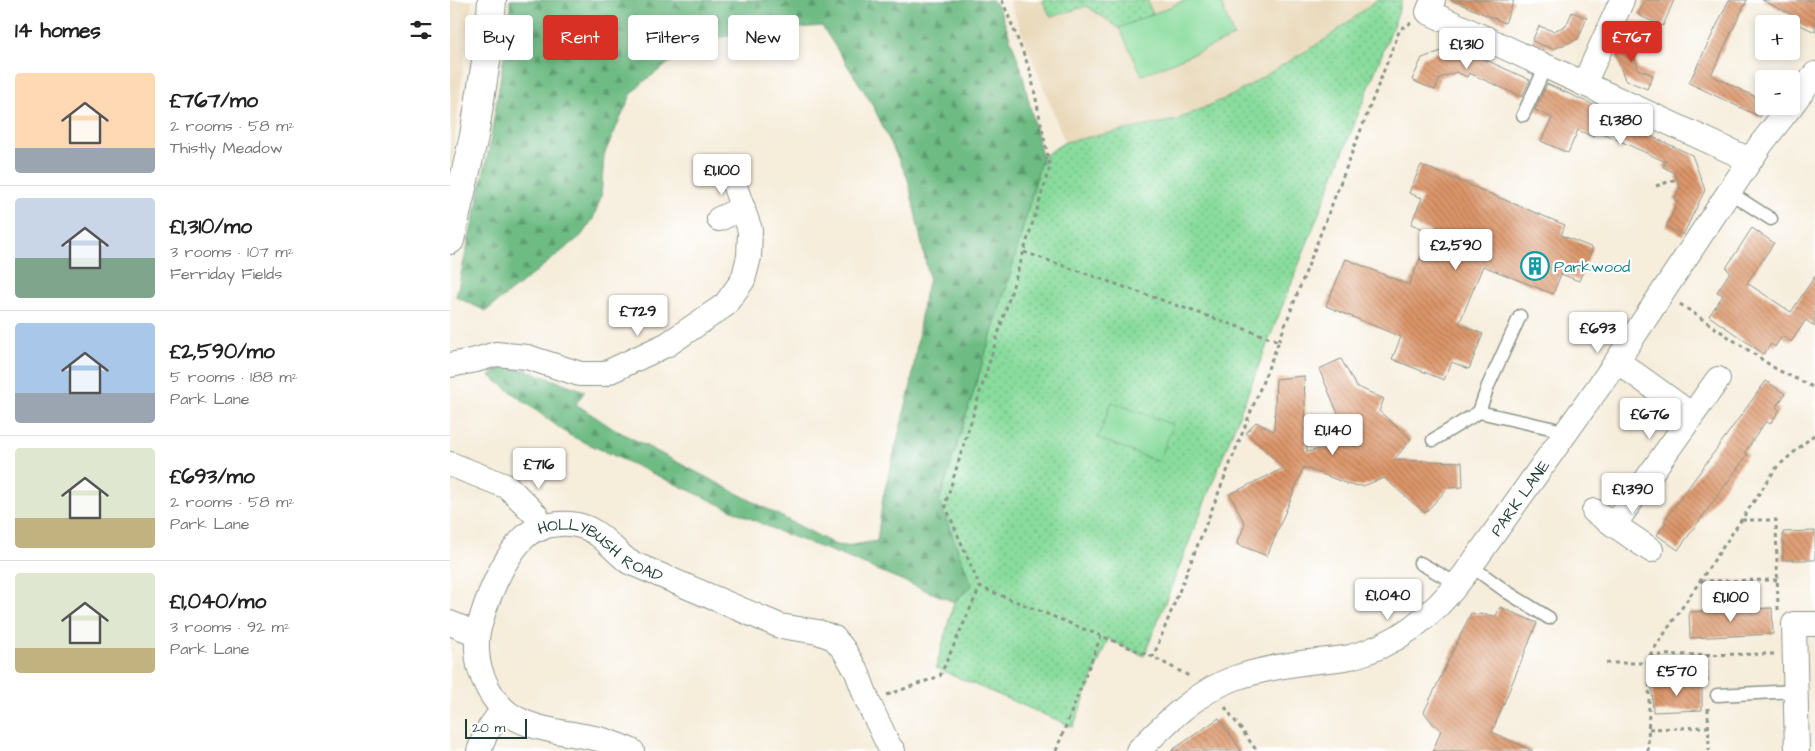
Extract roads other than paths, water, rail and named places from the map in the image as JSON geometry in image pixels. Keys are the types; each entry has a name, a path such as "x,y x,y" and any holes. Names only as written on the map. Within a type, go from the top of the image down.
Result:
{"main road":[{"path":"450,240 474,136 489,43 492,0"}],"street":[{"path":"1584,84 1622,0"},
{"path":"1430,6 1546,66 1750,160"},
{"name":"PARK LANE","path":"1800,94 1815,74"},
{"name":"PARK LANE","path":"1138,751 1171,718 1204,693 1237,678 1298,664 1325,668 1349,657 1372,650 1400,636 1434,610 1471,566 1566,434 1617,361 1750,160 1784,115"},
{"path":"450,365 496,354 526,357 580,374 604,374 668,344 725,305 743,280 749,257 750,230 732,178"},
{"path":"719,219 743,208"},
{"path":"1617,361 1692,414"},
{"path":"1614,525 1718,379"},
{"path":"450,464 508,487 537,516 540,529"},
{"path":"1594,511 1651,550"},
{"name":"HOLLYBUSH ROAD","path":"632,751 604,740 540,728 512,716 503,709 488,689 479,665 477,634 487,604 511,552 528,534 550,525 570,524 588,529 604,538 629,562 646,570 780,626 818,632 834,638 853,664 868,702 893,751"},
{"path":"450,623 477,634"},
{"path":"1797,751 1795,654 1804,624"},
{"path":"479,751 486,733 503,709"}],"lane":[{"path":"1523,115 1546,66"},
{"path":"1729,192 1772,220"},
{"path":"1433,440 1479,412 1488,386 1520,316"},
{"path":"1479,412 1555,429 1566,434"},
{"path":"1420,563 1457,584"},
{"path":"1471,566 1549,618"},
{"path":"1717,695 1795,690"}],"place":[{"name":"Parkwood","path":"1535,266"}]}
